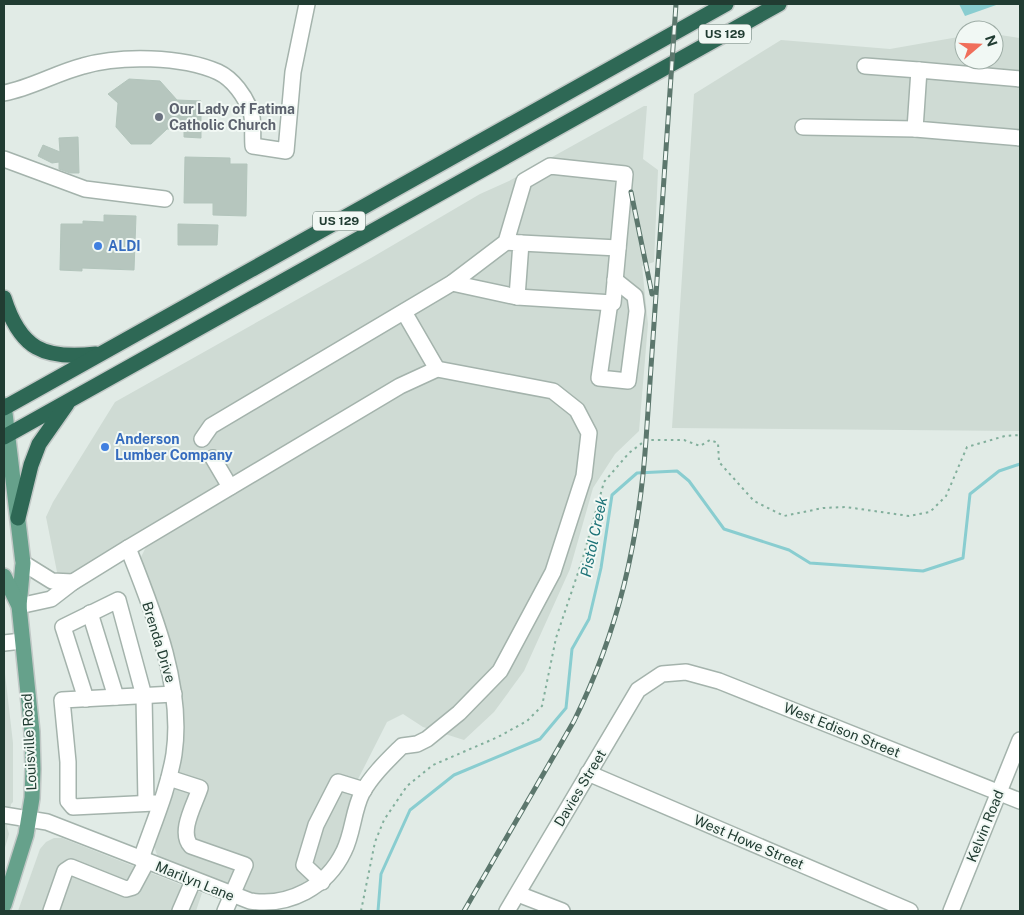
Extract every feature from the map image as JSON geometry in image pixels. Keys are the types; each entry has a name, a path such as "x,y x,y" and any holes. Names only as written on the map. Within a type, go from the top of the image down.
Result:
{"highway":[{"name":"US 129","path":"4,407 726,4"},
{"name":"US 129","path":"6,436 779,4"},
{"path":"4,298 10,318 18,332 40,351 71,357 102,354"},
{"path":"18,518 31,465 39,444 69,402"}],"main road":[{"name":"Louisville Road","path":"4,407 6,436 23,563 18,606 32,732 32,798 29,820 20,858 4,906"},
{"name":"Louisville Road","path":"4,576 18,606"}],"street":[{"path":"4,93 84,65 115,61 154,60 194,64 218,72 232,81 243,96 252,114 253,146 286,150 293,72 307,4"},
{"path":"864,66 1020,79"},
{"path":"915,129 919,70"},
{"path":"802,127 915,129 1020,138"},
{"path":"4,159 85,189 165,199"},
{"path":"452,283 517,297 613,303 625,174 550,166 524,180 513,242 517,297"},
{"path":"202,439 211,426 452,283 513,242 618,248"},
{"path":"610,302 600,378 628,381 637,311 635,296 615,280"},
{"path":"18,606 51,598 72,582 400,386 437,369 404,312"},
{"name":"Marilyn Lane","path":"4,815 47,822 193,881 250,901 270,903 298,896 322,882 335,867 344,851 357,805 364,790 402,746 417,744 427,739 459,713 500,671 553,572 584,476 589,434 577,410 553,392 437,369"},
{"path":"213,458 230,487"},
{"name":"Brenda Drive","path":"51,911 65,871 71,867 126,889 133,887 144,860 169,778 176,732 174,694 160,639 128,548"},
{"path":"23,563 52,581 72,582"},
{"path":"86,699 62,627 118,600 144,696 146,802"},
{"path":"90,613 116,697"},
{"path":"4,643 22,641"},
{"name":"West Edison Street","path":"662,674 686,672 719,681 1020,801"},
{"name":"Davies Street","path":"508,911 638,690 662,674"},
{"path":"162,803 146,802 82,807 73,806 68,801 68,762 62,700 174,694"},
{"name":"Kelvin Road","path":"951,911 1020,740"},
{"name":"West Howe Street","path":"588,773 910,911"},
{"path":"169,778 200,788 185,833 186,840 191,846 245,865 224,911"},
{"path":"322,882 304,865 316,825 338,782 364,790"},
{"path":"180,911 193,881"},
{"path":"518,894 562,911"}],"path":[{"path":"362,911 367,874 375,842 384,820 406,786 433,765 498,737 527,721 542,706 556,638 582,561 604,482 629,453 646,440 676,439 700,446 710,440 718,443 719,462 725,469 754,501 784,516 823,508 846,507 909,516 930,512 946,496 967,448 1005,436 1020,435"}],"shaded area":[{"path":"1004,36 1020,38 1020,431 672,428 694,94 781,40 890,49 954,38 954,70 1004,70"},
{"path":"647,106 643,159 658,170 654,262 642,266 648,324 639,431 615,454 593,488 570,569 524,671 494,712 464,740 423,727 403,714 387,722 351,793 352,797 339,844 333,857 321,873 302,887 265,896 247,894 165,861 157,855 153,843 175,790 180,769 183,700 175,661 141,564 141,557 147,545 74,575 58,577 46,517 53,502 115,402 371,258 480,194 509,181"},
{"path":"4,665 13,743 13,802 7,827 9,834 4,851"},
{"path":"54,838 62,838 202,893 196,911 18,911 40,849 46,842"}],"water":[{"path":"959,4 999,4 965,16"}],"building":[{"name":"Our Lady of Fatima Catholic Church","path":"129,79 160,81 177,100 201,101 201,138 184,137 184,129 167,129 151,144 131,144 116,127 118,103 108,94"},
{"path":"78,137 79,173 70,173 59,169 59,162 52,163 38,156 43,145 60,152 59,138"},
{"path":"185,157 230,158 230,164 247,164 246,216 213,215 213,203 184,203"},
{"name":"ALDI","path":"104,215 136,216 134,270 82,268 82,271 60,270 61,224 83,224 83,221 104,222"},
{"path":"178,224 218,225 217,245 178,245"}],"waterway":[{"name":"Pistol Creek","path":"378,911 381,874 410,810 454,775 540,739 566,708 572,649 589,619 601,568 612,495 637,473 677,471 689,481 724,529 789,550 810,563 923,571 963,558 970,494 999,471 1020,464"}],"railway":[{"path":"464,911 574,721 603,653 624,584 632,549 643,477 676,4"},
{"path":"631,192 652,294"}],"place":[{"name":"Our Lady of Fatima Catholic Church","path":"159,117"},
{"name":"ALDI","path":"98,246"},
{"name":"Anderson Lumber Company","path":"105,447"}]}
